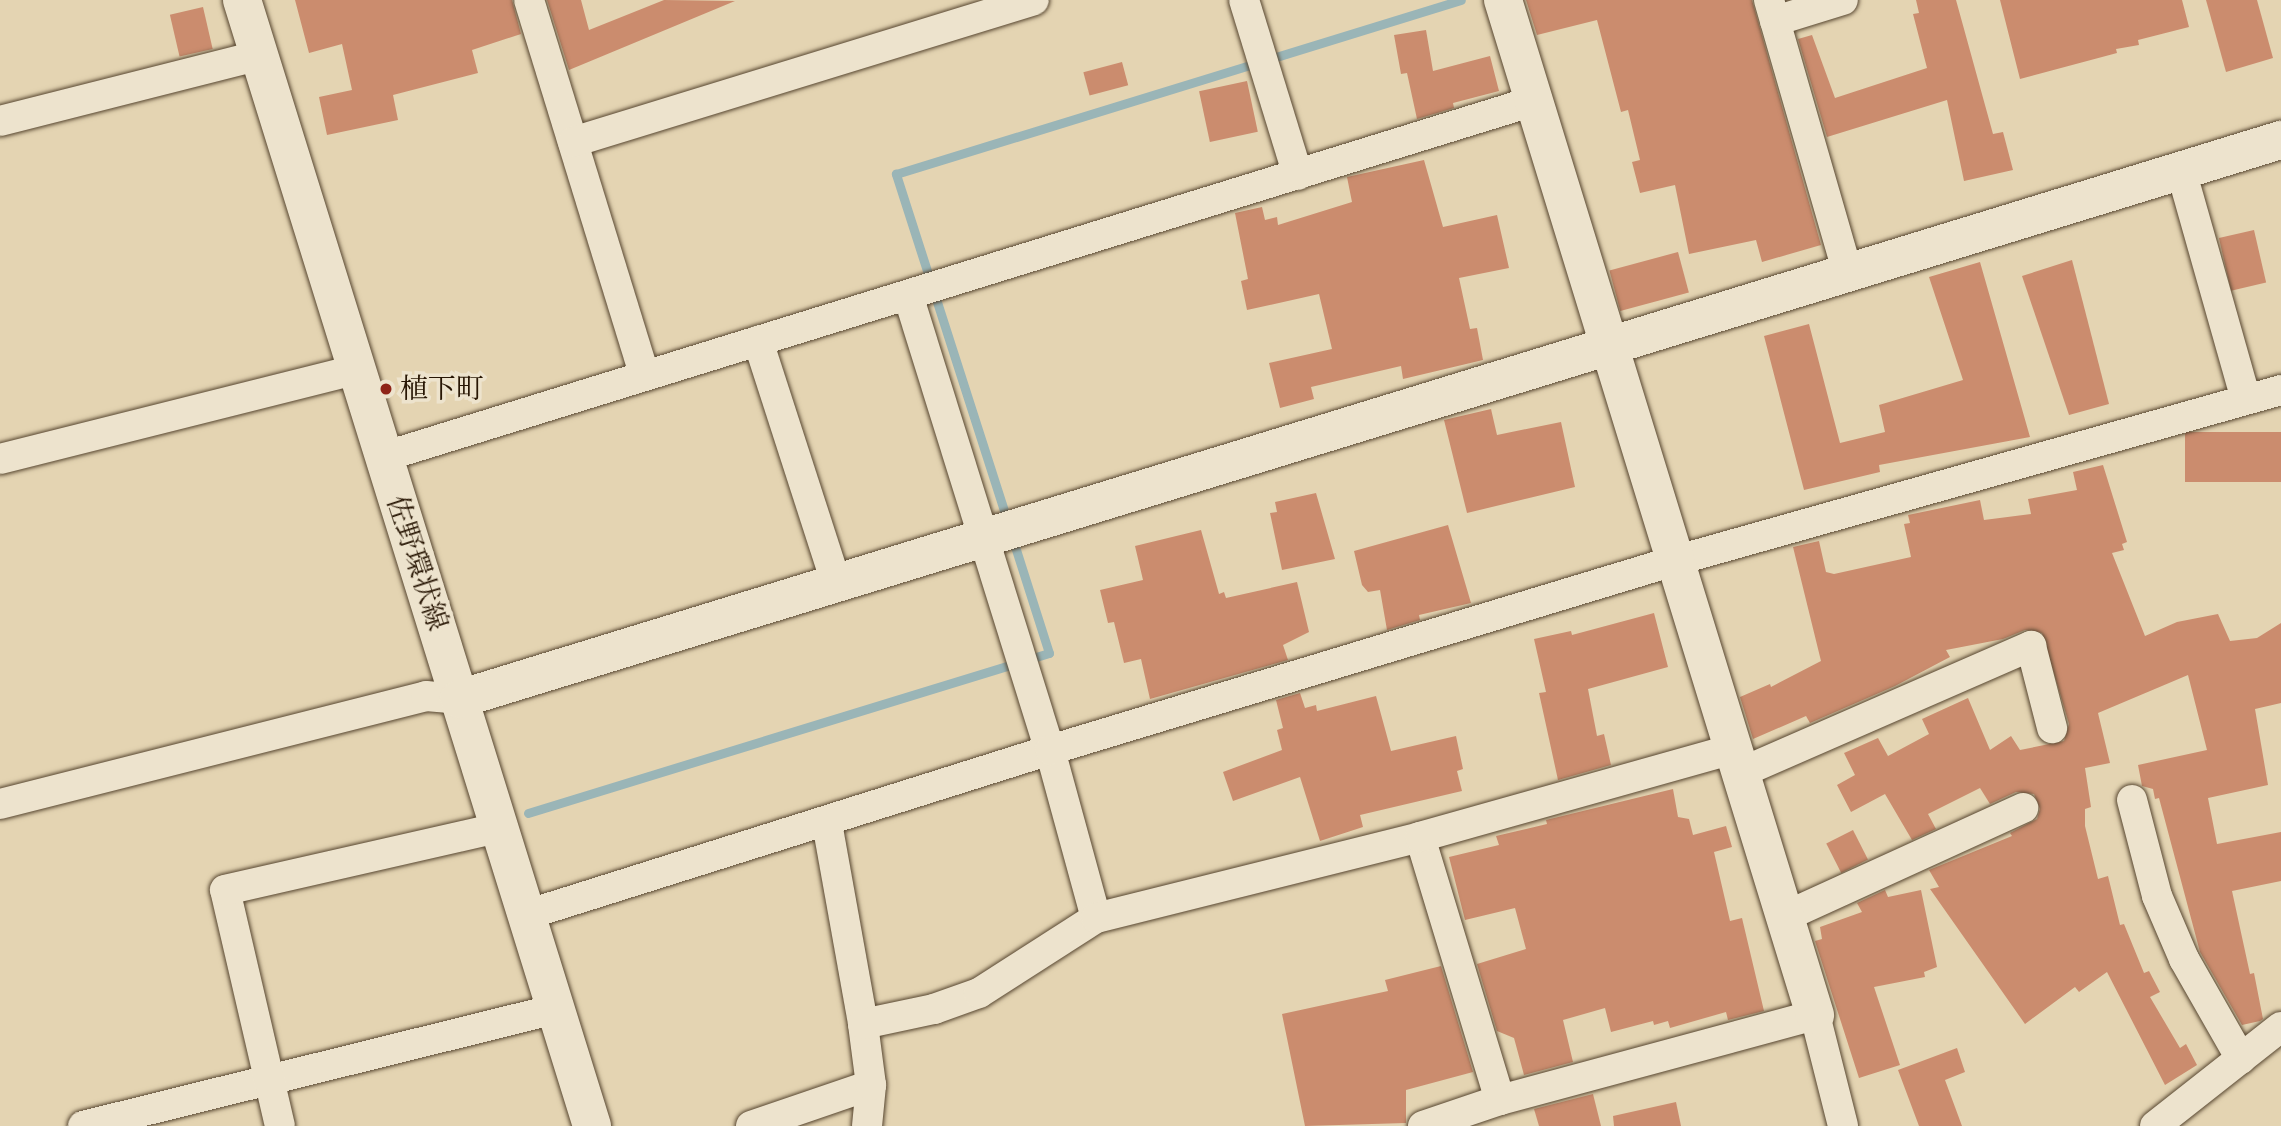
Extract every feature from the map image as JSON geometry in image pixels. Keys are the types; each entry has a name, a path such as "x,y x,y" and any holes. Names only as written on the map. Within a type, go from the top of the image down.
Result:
{"street":[{"name":"佐野環状線","path":"243,0 355,370 592,1126"},
{"path":"529,0 645,376"},
{"path":"573,142 1034,0"},
{"path":"1244,0 1298,175"},
{"path":"1503,0 1606,345 1815,1015 1843,1126"},
{"path":"1843,0 1772,10 1848,274"},
{"path":"0,121 260,55"},
{"path":"383,457 1534,101"},
{"path":"0,804 426,696 459,699 2281,140"},
{"path":"2181,170 2246,399"},
{"path":"908,295 1050,750 1096,918"},
{"path":"758,341 836,583"},
{"path":"0,459 355,370"},
{"path":"526,915 827,823 1050,750 1674,561 2281,390"},
{"path":"863,1024 934,1009 979,993 1096,918 1736,761 2031,646 2052,728"},
{"path":"2132,800 2157,895 2184,959 2241,1059"},
{"path":"1784,917 2023,808"},
{"path":"827,823 863,1024 871,1085 867,1126"},
{"path":"280,1126 225,890 499,828"},
{"path":"1420,837 1500,1100"},
{"path":"83,1126 555,1009"},
{"path":"1423,1126 1500,1100 1815,1015"},
{"path":"2155,1126 2281,1027"},
{"path":"751,1126 871,1085"}],"building":[{"path":"295,0 512,0 521,34 472,50 478,73 393,95 398,120 327,135 319,97 352,90 342,44 309,53"},
{"path":"547,0 581,0 589,30 664,0 735,1 569,70"},
{"path":"1526,0 1752,0 1821,245 1762,262 1756,240 1689,254 1675,185 1640,193 1632,162 1640,160 1628,110 1621,112 1597,20 1537,35"},
{"path":"1916,0 1956,0 1993,134 2003,132 2013,170 1964,181 1947,100 1827,137 1798,39 1812,35 1835,98 1927,68 1913,14 1919,13"},
{"path":"2000,0 2182,0 2189,27 2138,40 2139,45 2116,49 2117,53 2020,79"},
{"path":"2206,0 2257,0 2273,58 2226,72"},
{"path":"203,7 213,49 180,57 170,15"},
{"path":"1426,30 1433,71 1490,56 1499,91 1453,103 1454,108 1417,119 1407,73 1401,74 1394,35"},
{"path":"1122,62 1128,85 1090,96 1083,72"},
{"path":"1247,81 1258,132 1210,142 1199,91"},
{"path":"1424,160 1443,227 1497,215 1509,268 1459,278 1470,329 1477,328 1483,360 1403,379 1401,366 1311,387 1314,399 1280,408 1269,363 1332,349 1319,294 1247,310 1241,281 1248,279 1235,213 1262,207 1265,220 1277,217 1278,225 1352,202 1347,177"},
{"path":"2254,230 2266,283 2231,291 2219,238"},
{"path":"1678,252 1689,293 1620,311 1609,270"},
{"path":"2072,260 2109,404 2069,415 2022,276"},
{"path":"1980,262 2030,437 1879,465 1880,472 1804,490 1764,336 1809,324 1840,443 1885,432 1879,405 1963,380 1929,277"},
{"path":"1491,409 1497,435 1561,422 1575,487 1467,513 1444,420"},
{"path":"2185,432 2281,432 2281,482 2185,482"},
{"path":"2103,465 2127,542 2122,544 2124,550 2112,553 2145,636 2177,622 2218,614 2230,641 2257,638 2281,623 2281,703 2255,709 2268,785 2208,798 2217,844 2281,832 2281,881 2232,891 2250,974 2254,973 2263,1019 2260,1021 2242,1025 2200,952 2159,798 2155,799 2153,789 2142,786 2138,765 2207,750 2188,675 2098,713 2110,763 2085,768 2091,807 2085,809 2085,826 2098,879 2108,876 2120,925 2124,924 2144,973 2149,971 2160,992 2150,997 2180,1048 2186,1044 2197,1065 2165,1085 2107,972 2079,992 2075,987 2025,1024 1930,889 1939,887 1929,870 2012,836 2010,833 2037,819 2040,809 2034,794 2016,792 1990,804 1980,788 1928,814 1936,829 1912,840 1885,794 1851,812 1837,785 1855,775 1844,753 1878,738 1888,756 1929,734 1922,719 1968,698 1990,750 2011,736 2020,750 2064,741 2069,724 2042,633 2025,630 2003,639 1946,650 1950,657 1895,686 1810,723 1806,716 1753,739 1740,697 1770,684 1771,687 1821,661 1793,547 1819,541 1826,572 1834,574 1911,557 1904,524 1910,523 1908,515 1980,500 1984,520 2031,514 2028,499 2077,490 2073,472"},
{"path":"1316,493 1335,559 1282,570 1270,513 1277,512 1275,502"},
{"path":"1448,525 1471,603 1419,615 1420,620 1387,630 1380,590 1368,592 1362,585 1354,551"},
{"path":"1201,530 1219,594 1224,592 1226,598 1297,582 1309,632 1283,645 1288,660 1150,699 1141,659 1124,663 1114,622 1108,623 1100,590 1143,580 1135,546"},
{"path":"1654,613 1668,667 1588,689 1597,736 1604,734 1611,765 1558,780 1539,693 1546,692 1534,639 1571,631 1572,635"},
{"path":"1300,693 1305,708 1316,705 1317,711 1376,696 1391,751 1456,736 1463,769 1457,771 1462,791 1360,815 1363,827 1320,841 1300,777 1233,801 1223,772 1282,750 1277,730 1283,728 1276,700"},
{"path":"1673,789 1678,817 1689,819 1693,835 1726,826 1732,847 1714,852 1730,921 1742,918 1764,1011 1728,1020 1726,1012 1670,1028 1668,1021 1654,1025 1653,1021 1611,1032 1605,1008 1563,1020 1573,1062 1524,1075 1514,1038 1497,1031 1477,964 1526,949 1515,908 1465,920 1449,857 1499,845 1496,836 1547,824 1546,820"},
{"path":"1853,830 1868,859 1841,873 1826,844"},
{"path":"1885,890 1888,897 1921,890 1937,967 1924,972 1925,977 1874,987 1900,1065 1859,1078 1815,941 1822,939 1820,927 1862,912 1857,903"},
{"path":"1441,966 1473,1072 1406,1090 1406,1123 1305,1126 1282,1014 1388,991 1385,980"},
{"path":"1957,1048 1965,1072 1945,1080 1962,1126 1919,1126 1898,1070"},
{"path":"1593,1094 1601,1126 1539,1126 1534,1109"},
{"path":"1676,1102 1681,1126 1614,1126 1613,1116"}],"waterway":[{"path":"1008,523 896,174 1461,0"},
{"path":"528,813 1049,653 1013,540"}],"place":[{"name":"植下町","path":"386,389"}]}
